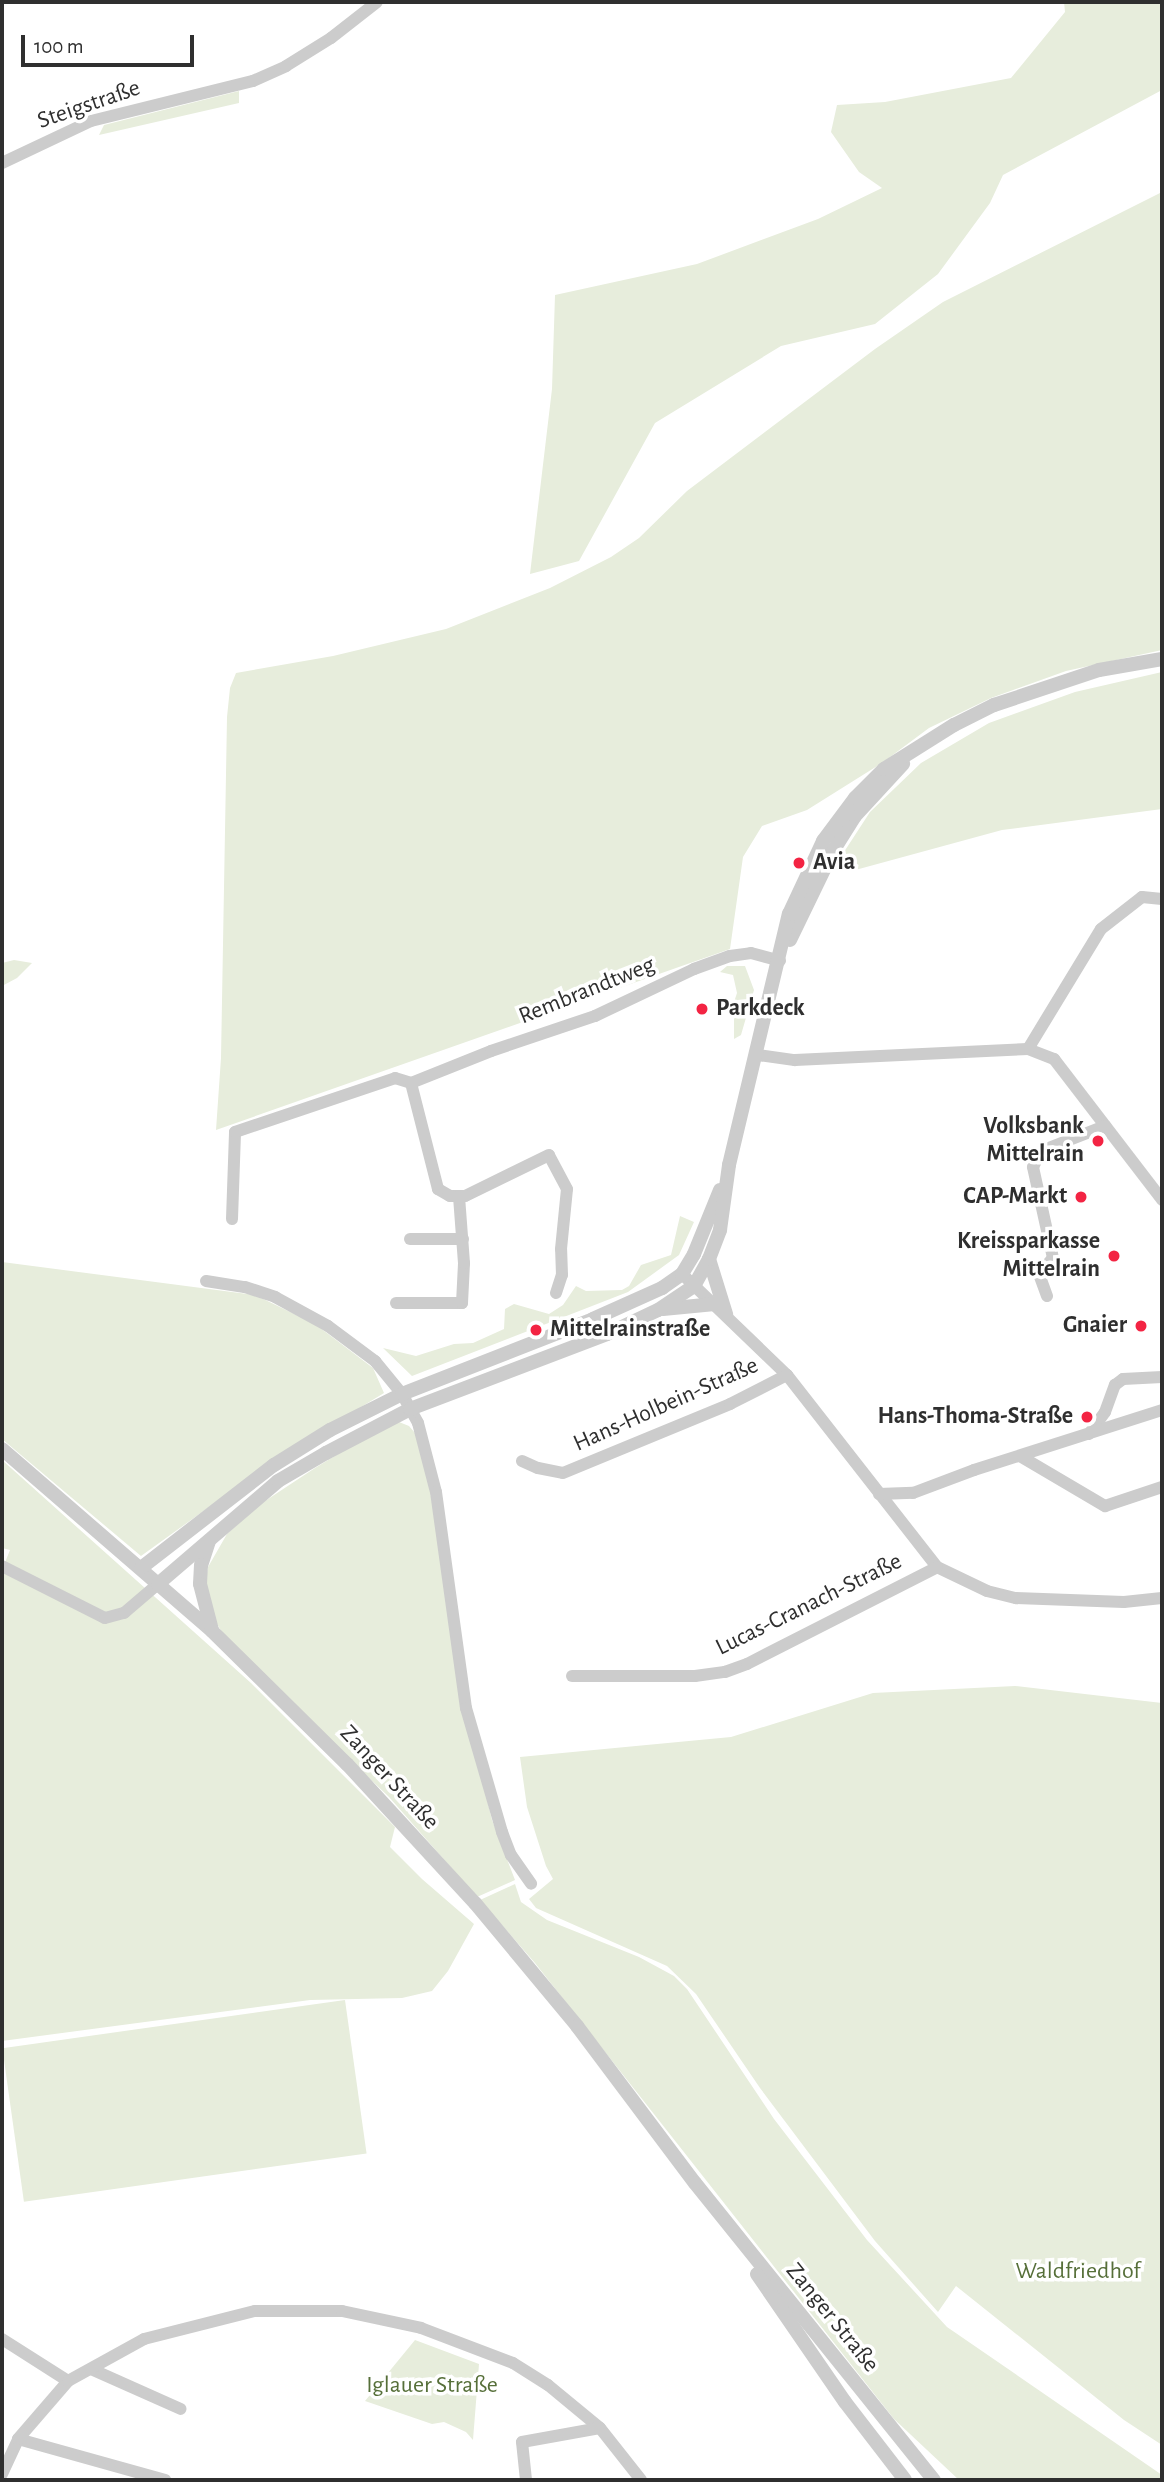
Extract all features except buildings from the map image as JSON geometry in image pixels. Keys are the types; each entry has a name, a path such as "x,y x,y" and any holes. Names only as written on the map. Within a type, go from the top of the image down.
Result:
{"street":[{"name":"Steigstraße","path":"2,163 92,121 253,80 286,66 331,38 377,2"},
{"path":"141,1568 274,1465 330,1430 402,1394 640,1300 682,1274 694,1255 729,1165 758,1055 789,914 823,841 855,798 874,779 916,750 994,705 1099,670 1162,659"},
{"path":"1028,1049 1101,929 1142,897 1162,899"},
{"name":"Rembrandtweg","path":"232,1219 235,1132 395,1078 411,1083 491,1051 595,1016 694,969 730,956 751,953 780,961"},
{"path":"758,1055 796,1060 1028,1049 1054,1059 1162,1200"},
{"path":"411,1083 438,1189 450,1196 465,1196 549,1155 568,1189 561,1249 562,1275 556,1293"},
{"path":"1047,1296 1039,1274 1053,1258 1033,1167 1041,1151 1105,1126"},
{"path":"2,1566 105,1618 124,1613 278,1481 411,1409 607,1334 658,1310 694,1286 709,1259 720,1230 729,1165"},
{"path":"396,1303 462,1303 463,1239 459,1196"},
{"path":"410,1239 463,1239"},
{"path":"709,1259 720,1309"},
{"path":"682,1274 787,1376 937,1567 987,1591 1016,1598 1124,1602 1162,1598"},
{"path":"206,1281 245,1287 275,1297 306,1313 375,1362 411,1409 418,1423 436,1492 466,1708 502,1832 511,1855 531,1884"},
{"path":"658,1310 720,1309"},
{"name":"Hans-Holbein-Straße","path":"522,1461 538,1468 563,1473 730,1404 787,1376"},
{"path":"1089,1434 1105,1412 1115,1385 1123,1379 1162,1377"},
{"path":"879,1494 913,1493 938,1481 1162,1410"},
{"name":"Zanger Straße","path":"2,1449 212,1631 347,1765 475,1903 577,2026 695,2183 934,2480"},
{"path":"1020,1456 1105,1506 1162,1487"},
{"path":"210,1538 201,1565 200,1584 212,1631"},
{"name":"Lucas-Cranach-Straße","path":"572,1676 695,1676 725,1672 747,1664 937,1567"},
{"name":"Zanger Straße","path":"695,2183 845,2402 905,2480"},
{"path":"2,2474 18,2439 68,2381 144,2339 255,2311 342,2311 421,2328 503,2358 548,2385 600,2428 641,2480"},
{"path":"2,2339 68,2381"},
{"path":"91,2369 181,2409"},
{"path":"526,2480 522,2442 600,2428"},
{"path":"18,2439 165,2480"}],"green space":[{"path":"1064,2 1162,2 1162,90 1003,175 990,203 938,274 875,324 781,346 655,423 579,561 530,574 552,389 555,295 697,264 818,219 882,188 859,172 831,132 837,105 885,102 1011,78 1065,12"},
{"path":"239,91 239,103 99,135 104,125"},
{"path":"1162,192 1162,650 1066,671 991,698 929,728 882,763 807,810 762,826 743,857 730,949 216,1130 221,1058 227,717 230,688 236,673 333,656 446,629 550,588 611,557 639,538 687,491 875,349 943,302"},
{"path":"1162,672 1162,809 1002,830 848,872 842,855 870,812 921,763 989,723 1075,692"},
{"path":"14,960 32,963 17,978 2,986 2,963"},
{"path":"727,966 745,966 754,990 741,1035 734,1039 734,1002 737,993 733,975 720,972"},
{"path":"680,1216 694,1222 679,1255 628,1292 412,1376 383,1348 416,1356 454,1344 473,1343 504,1329 505,1309 514,1304 549,1314 563,1305 576,1286 586,1291 622,1290 629,1286 641,1265 671,1255"},
{"path":"2,1262 255,1295 315,1324 373,1368 384,1393 273,1461 141,1556 2,1439"},
{"path":"399,1422 409,1426 421,1440 478,1763 492,1820 515,1880 477,1897 389,1797 222,1632 210,1613 205,1585 208,1567 227,1534 259,1505 389,1423"},
{"path":"2,1460 251,1683 395,1827 390,1847 474,1924 448,1971 432,1991 402,1998 310,2000 2,2041 2,1570 10,1550 2,1548"},
{"name":"Waldfriedhof","path":"1015,1686 1162,1703 1162,2445 1124,2420 956,2286 938,2312 875,2241 760,2088 696,1994 667,1966 536,1908 529,1899 553,1879 546,1866 527,1807 520,1757 731,1737 873,1693"},
{"path":"515,1884 521,1902 547,1920 639,1957 674,1976 687,1989 774,2119 867,2240 947,2327 1162,2475 1162,2480 959,2480 894,2419 535,1963 480,1900"},
{"path":"345,2000 367,2153 24,2202 2,2048"},
{"name":"Iglauer Straße","path":"415,2340 479,2364 473,2440 466,2432 444,2422 432,2424 365,2401"}],"place":[{"name":"Avia","path":"799,863"},
{"name":"Parkdeck","path":"702,1009"},
{"name":"Volksbank Mittelrain","path":"1098,1141"},
{"name":"CAP-Markt","path":"1081,1197"},
{"name":"Kreissparkasse Mittelrain","path":"1114,1256"},
{"name":"Gnaier","path":"1141,1326"},
{"name":"Mittelrainstraße","path":"536,1330"},
{"name":"Hans-Thoma-Straße","path":"1087,1417"}]}
